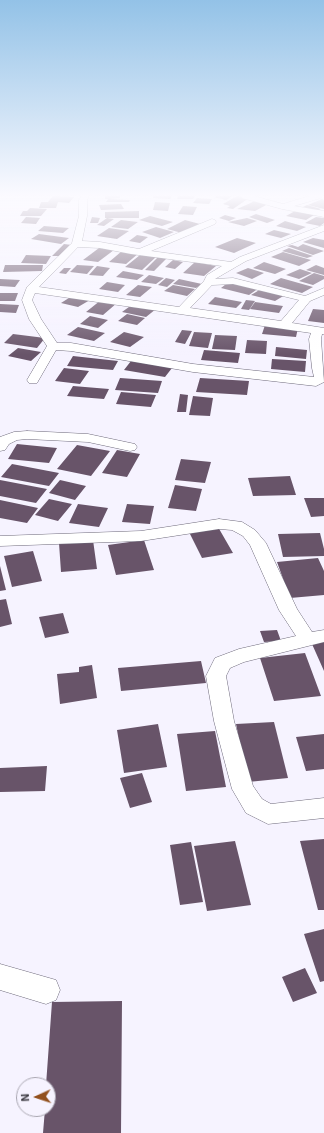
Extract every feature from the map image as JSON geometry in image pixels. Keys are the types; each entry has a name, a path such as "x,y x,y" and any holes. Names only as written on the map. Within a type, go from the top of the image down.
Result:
{"street":[{"path":"53,346 35,319 27,300 31,289 71,249"},
{"path":"125,249 233,265"},
{"path":"138,251 147,249"},
{"path":"181,311 209,282 211,277 243,259 272,249"},
{"path":"209,282 233,281 306,299"},
{"path":"31,289 133,302 181,311 321,330 315,339 318,368 321,378 316,382 192,368 71,347 53,346"},
{"path":"283,326 306,299 324,291"},
{"path":"33,380 53,346"},
{"path":"0,447 4,441 14,436 27,435 88,438 130,447"},
{"path":"0,541 141,536 219,524 236,525 249,533 258,543 288,610 316,638"},
{"path":"316,638 239,656 222,663 216,676 224,721 243,789 254,806 268,814 324,808"},
{"path":"0,977 46,990"}],"building":[{"path":"59,249 68,249 60,256 52,256"},
{"path":"98,249 114,250 98,262 83,260"},
{"path":"221,249 243,249 234,253"},
{"path":"292,249 313,256 307,258 282,251"},
{"path":"295,249 318,249 324,251 313,255"},
{"path":"122,251 139,253 126,264 109,262"},
{"path":"283,252 311,260 299,266 271,257"},
{"path":"26,255 51,256 46,264 21,263"},
{"path":"140,255 156,257 142,270 125,267"},
{"path":"158,257 167,258 154,271 145,270"},
{"path":"173,260 183,262 175,269 165,267"},
{"path":"195,262 216,266 204,276 183,273"},
{"path":"264,262 286,269 275,274 253,268"},
{"path":"5,265 43,265 42,271 3,272"},
{"path":"77,265 94,266 87,274 70,272"},
{"path":"316,265 324,268 324,275 306,270"},
{"path":"97,266 110,268 103,276 89,275"},
{"path":"64,268 71,268 66,274 59,273"},
{"path":"248,268 264,273 252,279 236,273"},
{"path":"300,269 312,273 299,279 286,275"},
{"path":"123,271 144,275 137,280 116,277"},
{"path":"314,273 324,276 324,279 313,285 299,281"},
{"path":"149,275 164,278 156,284 141,282"},
{"path":"166,278 175,280 167,287 158,285"},
{"path":"281,278 313,287 302,293 270,284"},
{"path":"0,279 20,280 15,287 0,286"},
{"path":"179,279 202,284 196,288 173,284"},
{"path":"230,281 259,288 249,295 221,288"},
{"path":"107,282 125,285 118,292 99,289"},
{"path":"138,285 152,287 140,297 126,295"},
{"path":"173,285 195,289 187,296 164,291"},
{"path":"261,289 285,295 275,301 251,295"},
{"path":"0,293 18,293 15,301 0,301"},
{"path":"72,296 90,300 78,307 61,303"},
{"path":"215,297 242,302 236,308 208,304"},
{"path":"101,300 117,303 103,315 86,312"},
{"path":"246,300 255,301 249,310 241,309"},
{"path":"255,302 283,306 279,313 250,309"},
{"path":"0,304 19,305 16,313 0,312"},
{"path":"133,304 156,309 146,317 122,312"},
{"path":"313,309 324,310 324,323 308,321"},
{"path":"127,314 145,318 137,325 118,321"},
{"path":"90,316 108,320 98,328 80,324"},
{"path":"265,325 298,328 296,337 262,334"},
{"path":"78,327 105,333 94,341 67,335"},
{"path":"182,330 192,331 185,344 175,342"},
{"path":"124,332 144,337 130,347 110,342"},
{"path":"194,332 212,333 208,348 189,346"},
{"path":"13,334 45,338 37,348 4,343"},
{"path":"215,335 237,336 235,350 212,349"},
{"path":"247,340 267,341 266,354 245,353"},
{"path":"276,347 307,350 306,359 275,356"},
{"path":"18,348 41,352 31,361 8,356"},
{"path":"204,350 240,353 238,363 201,360"},
{"path":"73,356 118,361 113,370 67,366"},
{"path":"272,359 306,361 305,372 271,369"},
{"path":"131,361 172,368 165,377 124,370"},
{"path":"64,368 89,371 80,384 55,381"},
{"path":"120,378 162,381 158,393 115,390"},
{"path":"200,378 249,381 247,395 196,392"},
{"path":"73,386 109,389 104,399 67,396"},
{"path":"121,392 156,395 151,407 116,404"},
{"path":"180,394 188,395 186,412 177,412"},
{"path":"193,396 213,398 210,416 189,415"},
{"path":"17,444 57,448 49,463 8,459"},
{"path":"77,445 110,451 91,476 57,469"},
{"path":"117,450 140,454 127,477 102,473"},
{"path":"181,459 211,462 205,483 175,480"},
{"path":"12,464 59,473 49,486 1,477"},
{"path":"290,476 296,495 253,496 248,478"},
{"path":"0,480 47,489 36,503 0,496"},
{"path":"60,480 86,486 75,500 49,493"},
{"path":"175,485 202,489 196,511 168,508"},
{"path":"304,498 324,498 324,516 311,517"},
{"path":"49,499 72,504 58,521 35,515"},
{"path":"0,500 38,508 27,523 0,518"},
{"path":"78,504 108,508 99,527 69,523"},
{"path":"127,504 154,506 150,524 122,522"},
{"path":"218,527 233,553 202,558 189,532"},
{"path":"320,533 324,556 283,557 278,534"},
{"path":"93,540 97,569 61,572 59,543"},
{"path":"144,540 154,570 116,575 108,545"},
{"path":"33,551 42,581 12,587 4,556"},
{"path":"318,558 324,571 324,595 290,598 277,562"},
{"path":"0,566 6,590 0,591"},
{"path":"6,599 12,624 0,627 0,600"},
{"path":"63,613 69,633 45,638 39,617"},
{"path":"277,630 281,641 264,642 260,631"},
{"path":"324,642 324,671 312,644"},
{"path":"305,653 321,696 274,701 260,658"},
{"path":"201,661 206,683 121,691 118,668"},
{"path":"92,665 97,698 60,704 57,674 79,672 79,667"},
{"path":"274,722 288,778 248,782 236,724"},
{"path":"158,724 167,767 124,773 117,730"},
{"path":"215,731 226,787 186,791 177,734"},
{"path":"324,734 324,769 306,771 296,737"},
{"path":"47,766 45,791 0,792 0,768"},
{"path":"142,773 152,802 130,808 120,778"},
{"path":"324,839 324,910 318,910 300,841"},
{"path":"235,841 251,905 207,911 194,846"},
{"path":"191,842 203,902 180,905 170,845"},
{"path":"324,929 324,981 320,982 304,934"},
{"path":"305,968 317,993 293,1002 282,977"},
{"path":"122,1001 121,1133 43,1133 44,1117 56,1117 56,1077 47,1077 52,1002"}]}
